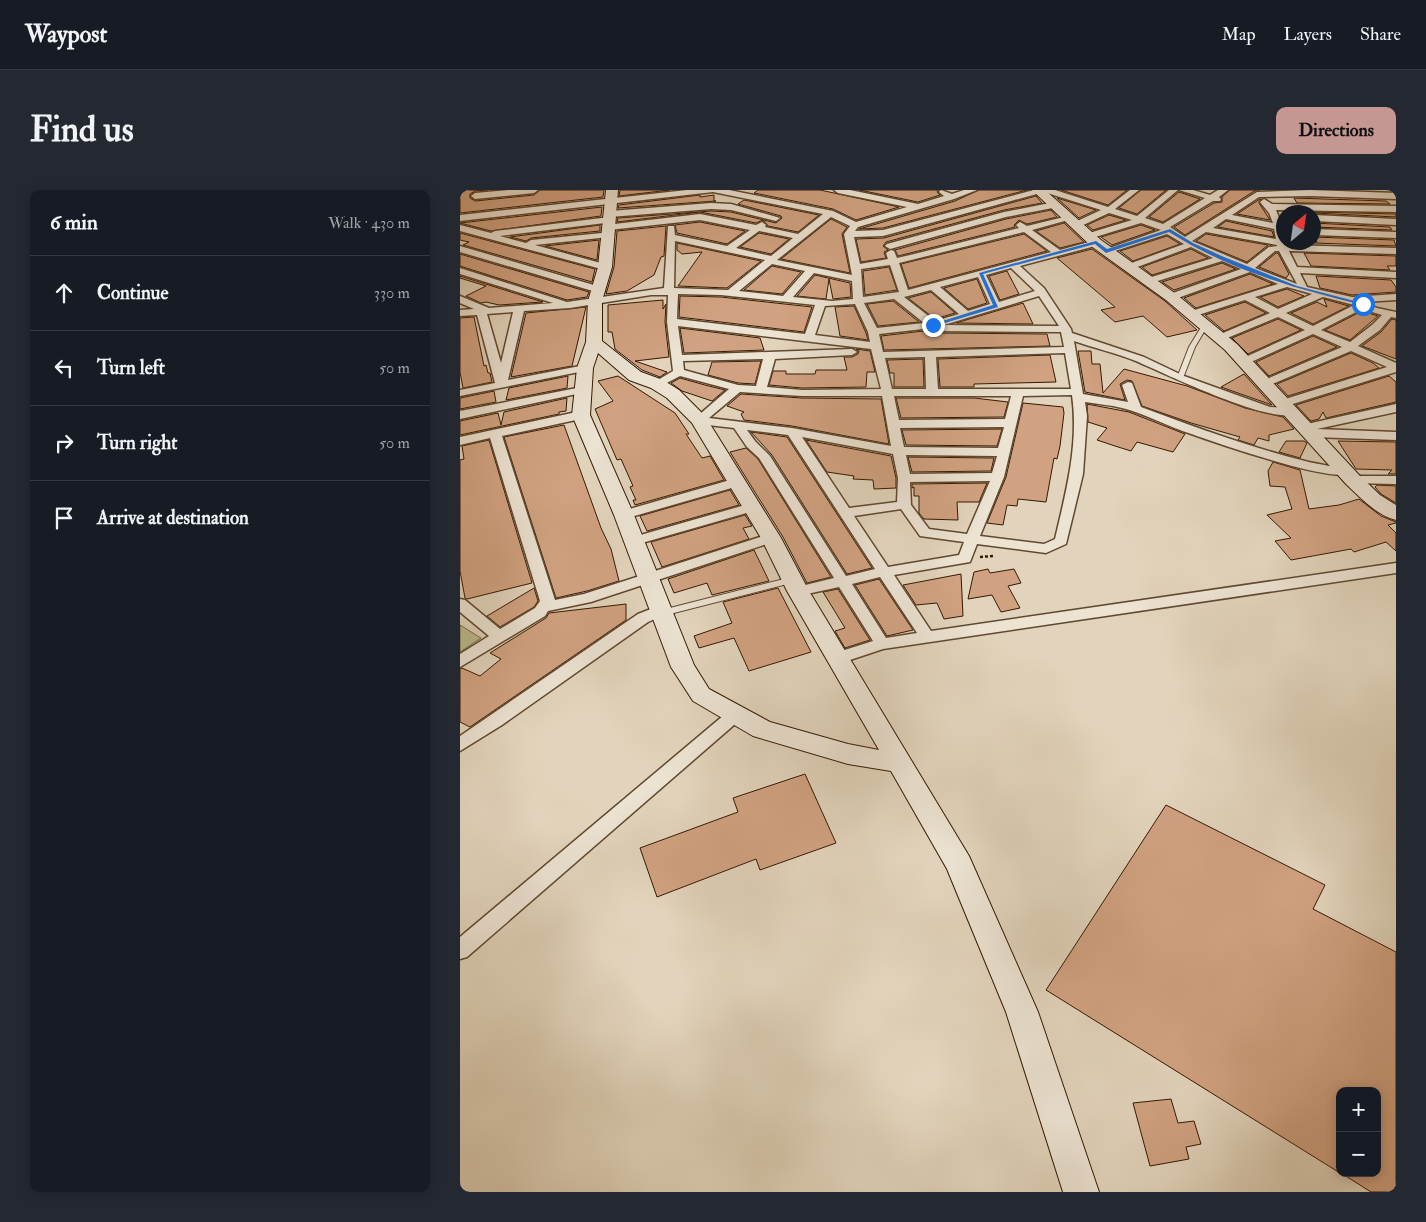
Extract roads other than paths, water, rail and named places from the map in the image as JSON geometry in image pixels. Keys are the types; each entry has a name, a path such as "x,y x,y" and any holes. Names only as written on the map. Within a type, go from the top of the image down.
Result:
{"street":[{"path":"470,206 534,190"},
{"path":"486,235 610,214 710,190"},
{"path":"716,190 830,213 852,230 883,233 1041,190 1085,198 1167,229 1222,258 1287,284 1351,300 1392,314 1352,347 1266,383"},
{"path":"745,197 754,190"},
{"path":"838,190 917,206"},
{"path":"939,190 951,197"},
{"path":"852,230 917,206 973,190"},
{"path":"1041,190 1097,243 1171,297 1220,338 1266,383 1349,476 1373,499 1396,514"},
{"path":"856,266 893,262 1026,228 1073,221 1110,209 1136,190"},
{"path":"1097,243 1140,219 1174,190"},
{"path":"1183,190 1241,206"},
{"path":"460,313 570,305 597,295 651,292 730,293 821,302 858,302 901,295 1097,243 1167,229 1224,190"},
{"path":"1129,267 1189,242 1257,196 1310,193 1396,196"},
{"path":"1257,196 1276,213"},
{"path":"988,204 1026,228 1058,253"},
{"path":"890,246 1004,215 1055,205"},
{"path":"470,206 610,214 671,220 700,217 800,237"},
{"path":"522,245 610,214 711,206 731,207 776,218"},
{"path":"728,250 755,228 776,218 794,206"},
{"path":"1321,212 1396,209"},
{"path":"730,293 830,213"},
{"path":"610,214 605,267 597,295 594,342 585,368 581,415 635,542 683,667 701,695 762,729 848,754 879,760 898,761"},
{"path":"1226,216 1276,228"},
{"path":"1321,218 1396,222"},
{"path":"671,220 672,322 679,372"},
{"path":"460,228 605,267"},
{"path":"1206,229 1276,244"},
{"path":"852,230 858,302 873,332 887,392 904,478 904,505 925,533 1046,549 1061,541 1077,474 1081,416 1067,332 1041,292 1013,265"},
{"path":"1321,232 1396,235"},
{"path":"883,233 890,246 901,295 933,325"},
{"path":"671,238 857,279"},
{"path":"1321,247 1396,251"},
{"path":"1171,297 1249,269 1276,248"},
{"path":"460,249 597,295"},
{"path":"1284,250 1302,289"},
{"path":"1148,281 1222,258"},
{"path":"785,299 811,270"},
{"path":"1294,270 1396,275"},
{"path":"460,271 570,305"},
{"path":"981,274 996,306"},
{"path":"1192,314 1287,284"},
{"path":"933,286 966,315"},
{"path":"920,328 1041,292"},
{"path":"1220,338 1321,294"},
{"path":"1246,297 1396,368"},
{"path":"1351,300 1396,297"},
{"path":"460,299 483,311 501,384"},
{"path":"808,339 821,302"},
{"path":"1245,361 1313,330 1363,304"},
{"path":"501,384 519,309"},
{"path":"672,322 714,325 876,350 930,353 1071,350"},
{"path":"873,332 920,328 1067,332 1140,359 1180,378 1268,410 1288,407 1396,368"},
{"path":"594,342 635,376 657,384 673,394 699,420 771,538 795,585 959,864 1022,1012 1081,1192"},
{"path":"678,358 770,356 876,350"},
{"path":"930,353 932,392"},
{"path":"760,391 770,356"},
{"path":"460,393 585,368"},
{"path":"657,384 679,372 738,388 760,391 1018,391 1077,395 1126,405 1195,431 1285,460 1349,476 1396,480"},
{"path":"1128,385 1136,409"},
{"path":"699,420 738,388"},
{"path":"460,415 582,390"},
{"path":"795,585 843,581 884,572 965,559 998,477 1018,391"},
{"path":"1309,430 1396,408"},
{"path":"460,441 581,415"},
{"path":"699,420 792,432 899,451 1005,452"},
{"path":"893,424 1012,423"},
{"path":"738,425 751,444 764,456 882,644"},
{"path":"1309,430 1396,436"},
{"path":"792,432 927,637"},
{"path":"495,434 548,601 545,607"},
{"path":"904,478 998,477"},
{"path":"624,515 737,482"},
{"path":"846,513 904,505"},
{"path":"635,542 752,507"},
{"path":"460,661 545,607 586,599 771,538"},
{"path":"838,658 882,644 1396,568"},
{"path":"460,604 500,637"},
{"path":"460,744 496,722 643,618 662,612"},
{"path":"460,950 736,714"}],"lane":[{"path":"1180,378 1192,347 1205,325"},
{"path":"662,612 795,585"}]}
